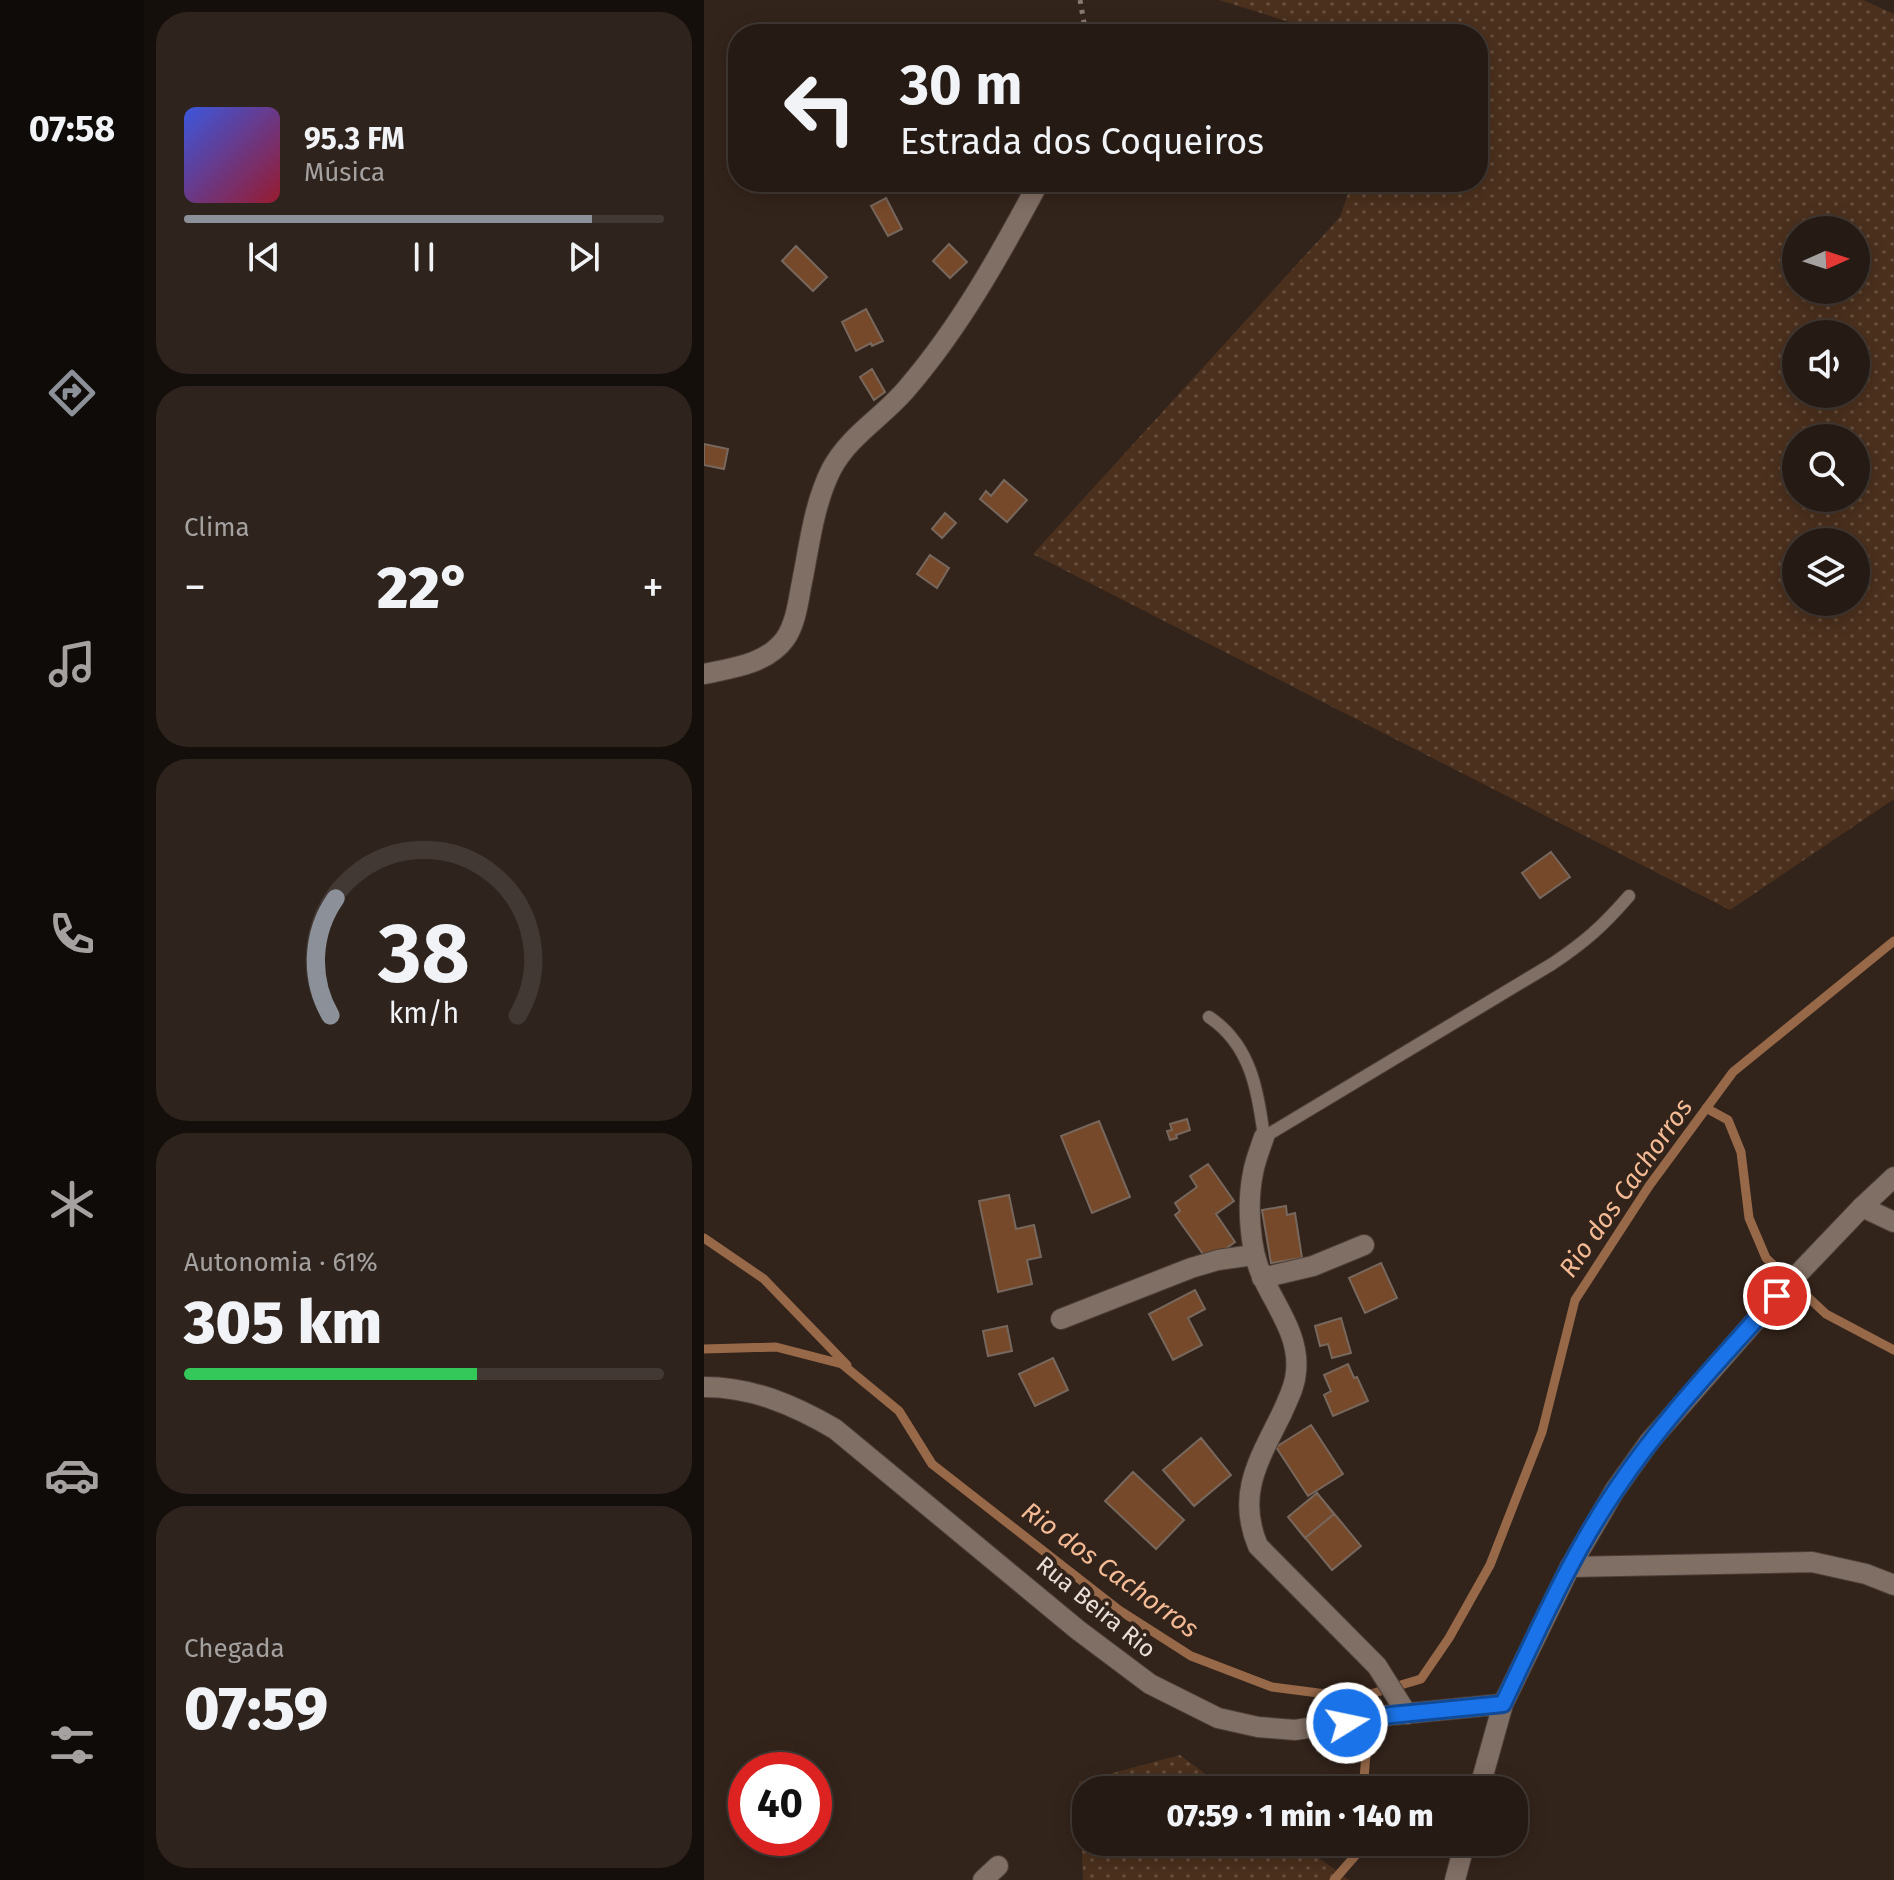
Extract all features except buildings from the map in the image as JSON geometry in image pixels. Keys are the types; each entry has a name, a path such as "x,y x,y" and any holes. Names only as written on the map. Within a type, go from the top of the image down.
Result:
{"street":[{"path":"704,674 748,664 770,655 786,638 796,615 821,494 832,468 851,442 907,389 936,352 1034,192"},
{"path":"1264,1137 1253,1172 1253,1255 1290,1330 1296,1370 1293,1389 1252,1479 1248,1507 1250,1527 1258,1546 1377,1666 1399,1710"},
{"path":"1483,1776 1503,1704 1570,1567 1615,1490 1650,1441 1777,1296 1894,1177"},
{"path":"1862,1207 1894,1222"},
{"path":"1262,1278 1313,1266 1364,1245"},
{"path":"1061,1319 1191,1268 1253,1255"},
{"name":"Rua Beira Rio","path":"704,1387 764,1395 804,1410 835,1429 1078,1630 1150,1684 1218,1718 1258,1727 1295,1730 1362,1721 1399,1710 1503,1704"},
{"path":"1570,1567 1812,1562 1866,1574 1894,1585"},
{"path":"1455,1880 1461,1856"}],"lane":[{"path":"1209,1017 1221,1025 1241,1049 1253,1072 1264,1137 1562,958 1605,923 1629,896"}],"path":[{"path":"1080,0 1084,24"}],"shaded area":[{"path":"1219,0 1863,0 1894,14 1894,799 1730,910 1033,554 1340,217 1349,192 1488,192 1488,24 1296,24"},
{"path":"1180,1755 1208,1776 1101,1776"},
{"path":"1082,1856 1316,1856 1349,1880 1083,1880"}],"waterway":[{"name":"Rio dos Cachorros","path":"704,1349 776,1347 842,1364 899,1411 932,1464 1119,1610 1191,1656 1272,1687 1357,1698 1421,1679 1449,1638 1490,1565 1542,1432 1575,1300 1649,1186 1733,1072 1894,941"},
{"path":"1706,1108 1728,1120 1741,1152 1749,1218 1766,1258 1826,1314 1894,1350"},
{"path":"704,1238 764,1279 847,1365"},
{"path":"1364,1776 1368,1731 1377,1722"},
{"path":"1334,1880 1355,1856"}],"route":[{"path":"1347,1723 1391,1715 1503,1704 1570,1567 1615,1490 1650,1441 1777,1296"}]}
